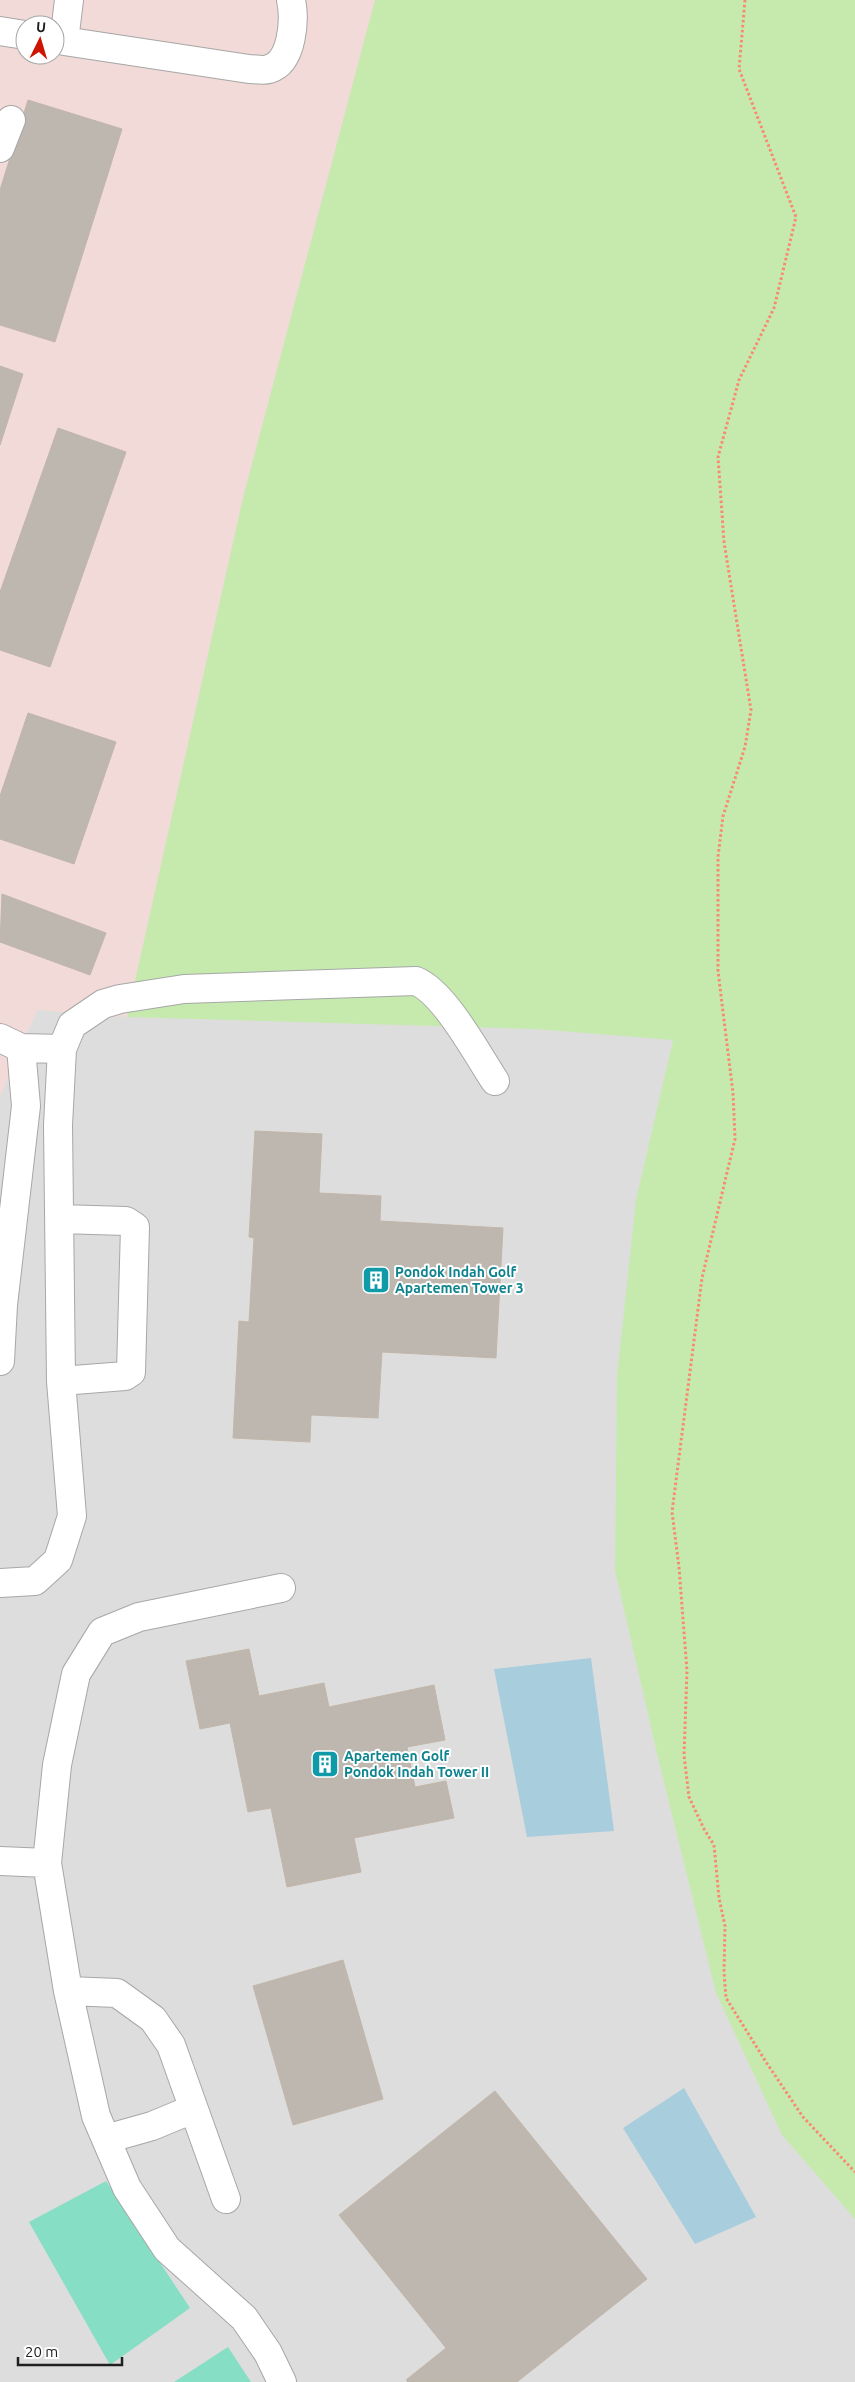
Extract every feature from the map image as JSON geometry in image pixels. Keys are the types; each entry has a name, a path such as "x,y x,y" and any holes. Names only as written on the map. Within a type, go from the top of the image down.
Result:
{"lane":[{"path":"65,20 70,0"},
{"path":"65,42 249,69 268,70 277,64 289,45 294,16 291,0"},
{"path":"0,32 15,34"},
{"path":"0,148 11,120"},
{"path":"0,1583 34,1581 58,1560 72,1516 61,1381 58,1125 62,1049 72,1025 103,1004 120,998 184,989 416,981 432,991 454,1018 495,1081"},
{"path":"0,1361 10,1183 26,1106 10,1043 62,1049"},
{"path":"60,1219 126,1221 135,1228 131,1372 125,1376 61,1381"},
{"path":"281,1588 139,1617 102,1632 76,1674 58,1765 47,1862 68,1991 96,2116 127,2188 167,2248 244,2318 268,2353 282,2382"},
{"path":"0,1860 47,1862"},
{"path":"68,1991 117,1993 153,2019 171,2045 192,2109 226,2199"},
{"path":"106,2139 152,2126 192,2109"}],"path":[{"path":"745,0 739,69 796,217 774,308 739,380 718,457 724,542 751,710 746,746 723,816 718,857 718,971 733,1093 735,1140 722,1202 702,1278 672,1512 679,1568 687,1671 684,1755 689,1797 714,1845 719,1898 725,1926 724,1972 726,1998 766,2062 804,2117 855,2172"}],"shaded area":[{"path":"0,0 855,0 855,2382 0,2382"},
{"path":"0,0 375,0 243,498 127,1017 37,1010 0,1097"}],"green space":[{"path":"375,0 855,0 855,2219 782,2135 716,1993 658,1758 615,1570 617,1376 636,1200 673,1040 535,1029 127,1017 243,498"},
{"path":"106,2181 190,2308 110,2365 29,2222"},
{"path":"228,2347 251,2382 174,2382"}],"water":[{"path":"591,1658 614,1831 527,1837 494,1669"},
{"path":"684,2088 756,2217 695,2244 623,2128"}],"building":[{"path":"28,100 122,129 55,342 0,325 0,190"},
{"path":"0,366 23,374 0,445"},
{"path":"58,428 126,452 50,667 0,650 0,592"},
{"path":"28,713 116,742 74,864 0,839 0,796"},
{"path":"2,894 106,933 90,975 0,942"},
{"name":"Pondok Indah Golf Apartemen Tower 3","path":"255,1131 322,1134 319,1193 381,1196 380,1221 503,1228 496,1358 382,1352 378,1418 311,1415 310,1442 233,1438 239,1321 249,1322 254,1238 249,1237"},
{"name":"Apartemen Golf Pondok Indah Tower II","path":"249,1649 259,1696 324,1683 329,1707 434,1685 445,1740 407,1747 415,1787 446,1781 454,1818 354,1838 361,1872 287,1887 271,1808 248,1812 230,1723 200,1729 186,1661"},
{"path":"343,1960 383,2099 293,2125 253,1986"},
{"path":"495,2091 647,2279 517,2382 408,2382 406,2380 446,2348 339,2215"}],"place":[{"name":"Pondok Indah Golf Apartemen Tower 3","path":"376,1280"},
{"name":"Apartemen Golf Pondok Indah Tower II","path":"325,1764"}]}
